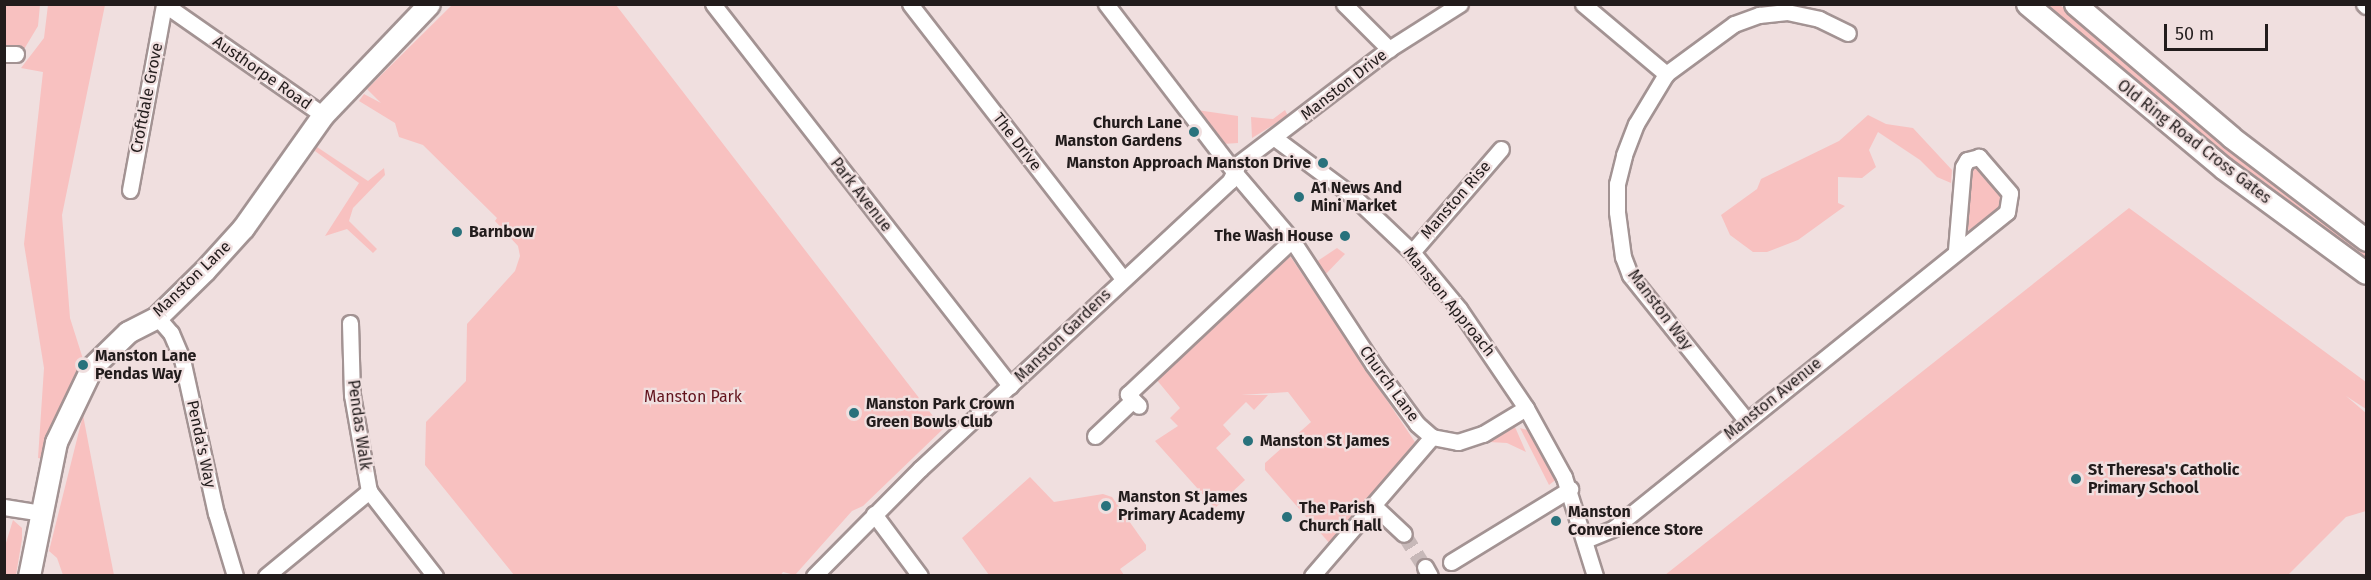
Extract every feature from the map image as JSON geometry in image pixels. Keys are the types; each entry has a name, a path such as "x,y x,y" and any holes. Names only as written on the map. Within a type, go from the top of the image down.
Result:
{"main road":[{"name":"Austhorpe Road","path":"323,115 429,4"},
{"name":"Old Ring Road Cross Gates","path":"2027,4 2223,168 2367,273"},
{"name":"Old Ring Road Cross Gates","path":"2075,4 2231,137 2367,240"},
{"name":"Manston Lane","path":"29,576 56,442 92,367 128,332 158,317 243,228 323,115"}],"street":[{"name":"Park Avenue","path":"713,4 1010,387"},
{"name":"The Drive","path":"910,4 1123,279"},
{"name":"Church Lane","path":"1106,4 1235,173 1292,240 1373,364 1417,424 1432,437 1458,442 1483,434 1526,408"},
{"path":"1344,4 1389,49"},
{"name":"Manston Drive","path":"1235,173 1238,164 1276,139 1389,49 1460,4"},
{"path":"1583,4 1666,74"},
{"name":"Austhorpe Road","path":"164,5 323,115"},
{"name":"Croftdale Grove","path":"130,190 164,5"},
{"name":"Manston Way","path":"1746,420 1640,290 1623,257 1618,233 1617,184 1636,124 1666,74 1712,38 1759,15 1803,14 1848,33"},
{"name":"Manston Approach","path":"1276,139 1354,197 1412,252 1459,309 1526,408"},
{"name":"Manston Rise","path":"1412,252 1501,149"},
{"name":"Manston Avenue","path":"1585,540 1614,528 1956,250 2007,212 2012,203 2010,193 1979,158 1971,158 1962,167 1956,250"},
{"name":"Manston Gardens","path":"814,576 874,514 1235,173"},
{"path":"1095,436 1136,403 1128,394 1292,240"},
{"name":"Penda's Way","path":"158,317 171,333 182,359 216,513 235,576"},
{"name":"Pendas Walk","path":"350,323 352,396 369,491 435,576"},
{"path":"1526,408 1570,489 1595,576"},
{"path":"1312,576 1432,437"},
{"path":"1450,562 1570,489"},
{"path":"266,576 369,491"},
{"path":"1372,505 1404,534"},
{"path":"4,507 40,513"},
{"path":"874,514 920,576"}],"green space":[{"path":"5,5 40,5 38,26 23,51 20,46 5,46"},
{"path":"48,5 105,5 62,215 70,318 83,359 43,459 38,458 44,368 24,244 43,72 21,68 44,38"},
{"name":"Manston Park","path":"452,5 616,5 943,429 863,506 852,511 795,575 783,572 780,576 514,575 425,465 426,422 466,381 467,324 515,271 520,256 518,246 495,221 497,218 423,145 399,137 395,123 359,101 364,94 381,103 367,89"},
{"path":"2043,5 2060,5 2241,158 2366,252 2366,265 2235,166"},
{"path":"1197,110 1238,116 1238,143 1223,144"},
{"path":"1285,110 1288,116 1252,138 1251,117 1273,119"},
{"path":"1868,115 1886,124 1913,128 1952,170 1951,183 1937,177 1920,160 1878,132 1869,150 1876,167 1862,178 1838,177 1838,203 1845,206 1798,240 1767,252 1753,252 1730,235 1721,215 1757,189 1761,179 1839,141"},
{"path":"317,147 368,181 384,168 385,175 353,208 349,221 377,249 373,253 347,229 325,236 359,183 315,151"},
{"path":"1971,168 1980,170 2002,199 2002,209 1969,230 1963,227 1964,174"},
{"name":"St Theresa's Catholic Primary School","path":"2129,208 2366,382 2366,409 2346,396 2366,413 2366,511 2346,517 2288,575 1665,575"},
{"path":"1337,248 1345,254 1323,277 1316,262"},
{"name":"Manston St James","path":"1288,253 1415,442 1331,545 1265,470 1265,463 1311,422 1288,392 1241,395 1268,395 1254,410 1246,402 1223,425 1231,434 1216,448 1245,480 1215,508 1155,441 1178,426 1170,418 1180,408 1156,379"},
{"path":"83,415 114,575 63,575 57,558 49,551"},
{"path":"1515,427 1526,452 1507,443 1489,442"},
{"path":"1520,428 1531,431 1558,478 1549,485"},
{"path":"1030,477 1054,502 1103,494 1112,497 1146,545 1146,550 1120,569 1124,575 989,575 962,538"},
{"path":"13,520 22,528 22,539 16,575 5,575 5,546"}],"tunnel":[{"path":"1404,534 1425,567"}],"place":[{"name":"Church Lane Manston Gardens","path":"1194,132"},
{"name":"Manston Approach Manston Drive","path":"1323,163"},
{"name":"A1 News And Mini Market","path":"1299,197"},
{"name":"Barnbow","path":"457,232"},
{"name":"The Wash House","path":"1345,236"},
{"name":"Manston Lane Pendas Way","path":"83,365"},
{"name":"Manston Park Crown Green Bowls Club","path":"854,413"},
{"name":"Manston St James","path":"1248,441"},
{"name":"St Theresa's Catholic Primary School","path":"2076,479"},
{"name":"Manston St James Primary Academy","path":"1106,506"},
{"name":"The Parish Church Hall","path":"1287,517"},
{"name":"Manston Convenience Store","path":"1556,521"}]}
